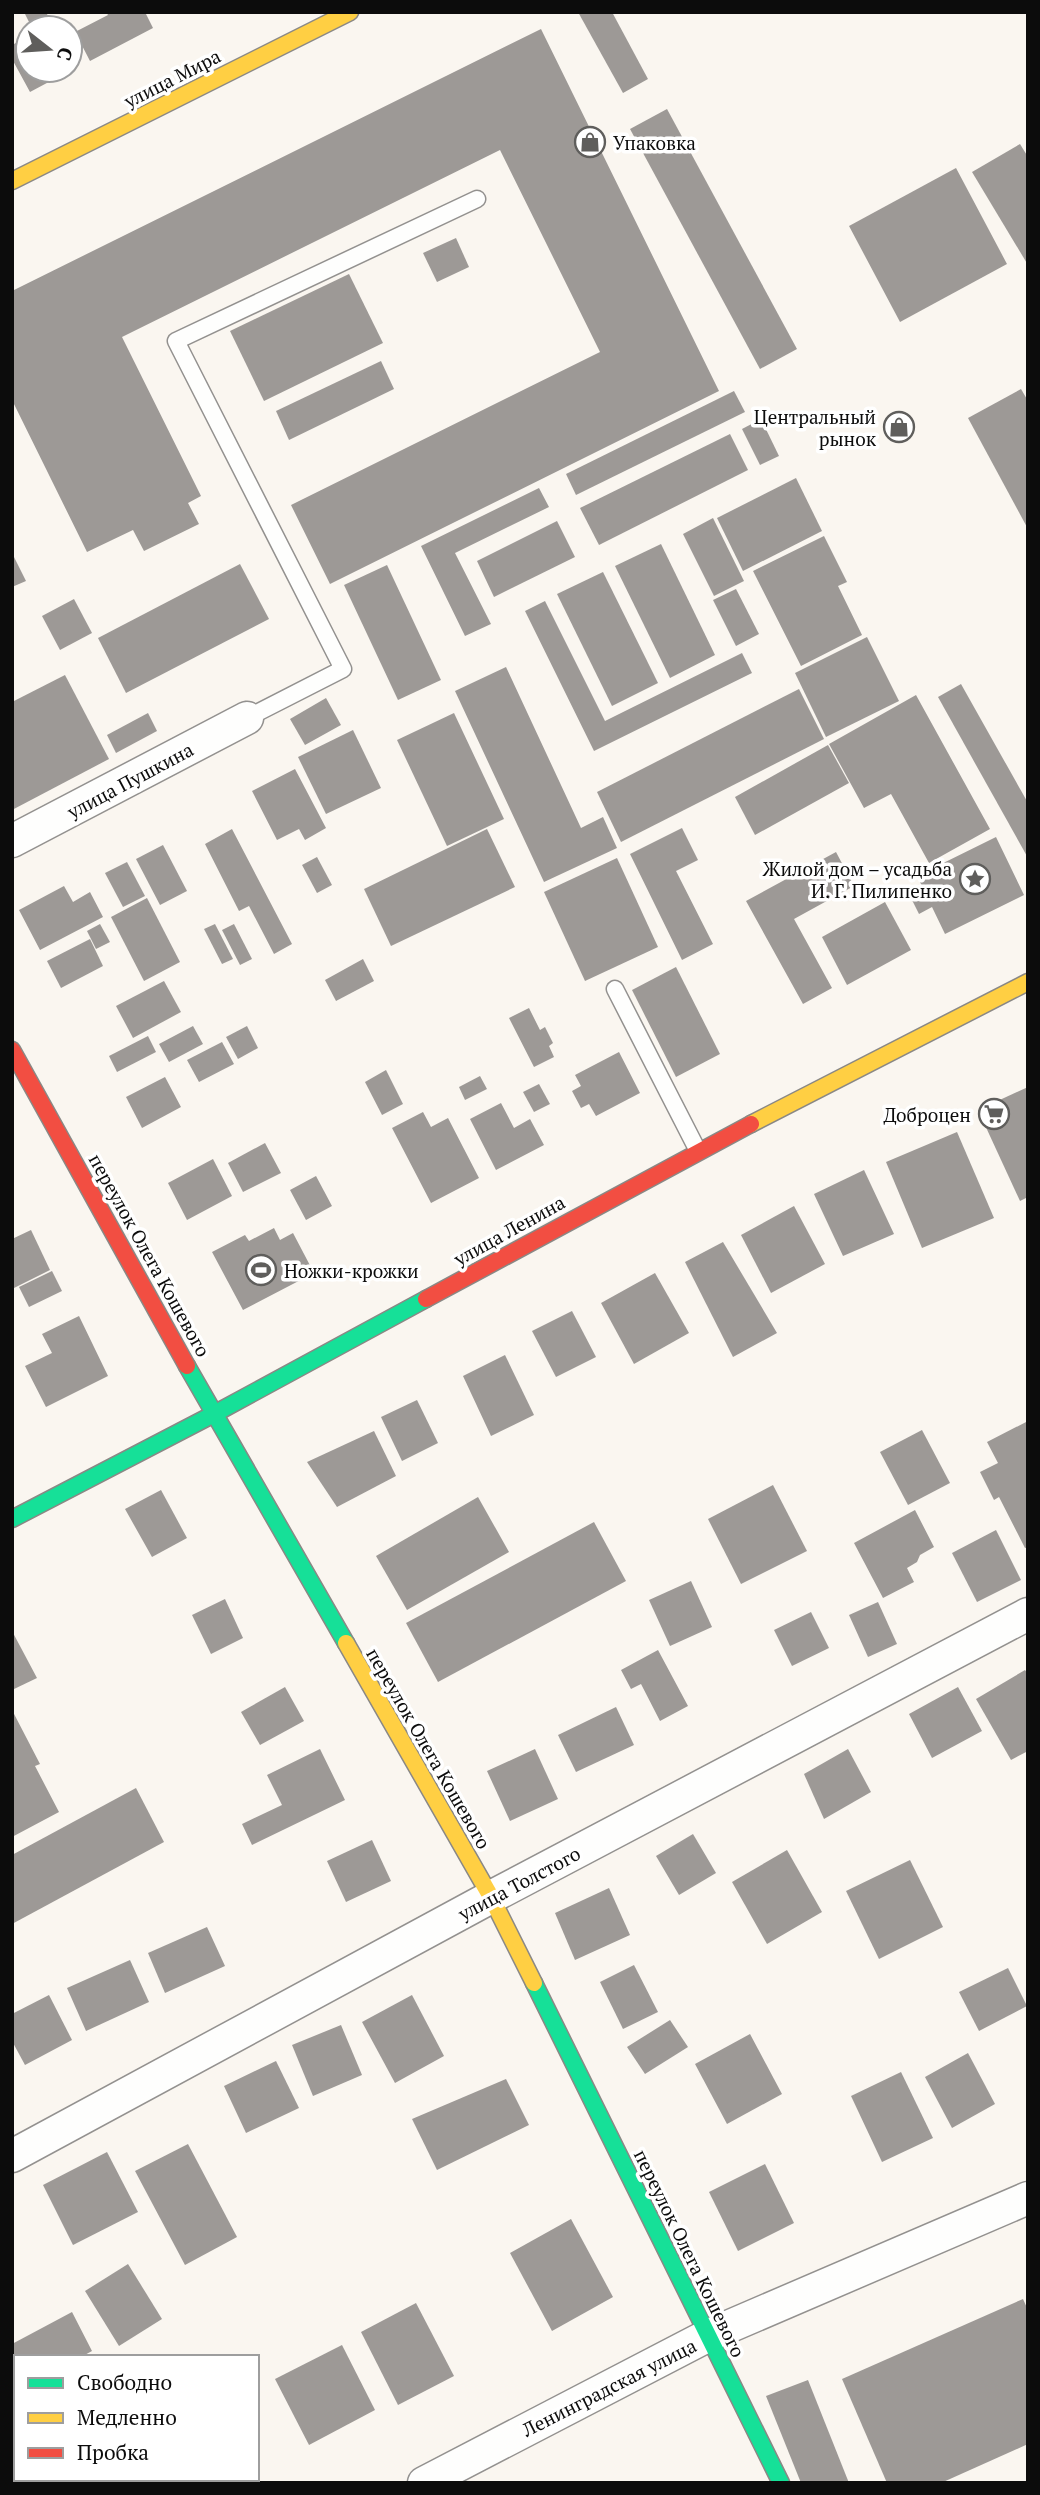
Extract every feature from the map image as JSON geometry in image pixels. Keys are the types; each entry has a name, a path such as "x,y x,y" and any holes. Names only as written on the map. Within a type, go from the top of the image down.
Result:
{"street":[{"name":"улица Мира","path":"12,181 350,12"},
{"name":"улица Пушкина","path":"12,841 247,719"},
{"name":"улица Ленина","path":"12,1520 214,1414 698,1151 1028,982"},
{"name":"переулок Олега Кошевого","path":"12,1050 214,1414 491,1898 781,2483"},
{"name":"улица Толстого","path":"12,2155 1028,1614"},
{"name":"Ленинградская улица","path":"424,2483 707,2336 1028,2197"}],"lane":[{"path":"247,719 343,669 176,341 477,199"},
{"path":"615,989 698,1151"}],"building":[{"path":"24,12 47,14 25,14"},
{"path":"106,12 145,12 153,28 90,61 84,49 84,27 108,15"},
{"path":"578,12 612,12 648,79 623,93"},
{"path":"541,29 719,391 330,584 291,505 600,352 500,150 122,337 201,496 188,503 199,524 144,551 133,530 87,552 12,400 12,291"},
{"path":"14,44 14,63 12,59"},
{"path":"26,84 45,84 30,92"},
{"path":"667,109 797,349 760,369 630,129"},
{"path":"1020,144 1028,157 1028,265 972,172"},
{"path":"956,168 1007,264 900,322 849,226"},
{"path":"456,238 469,267 437,282 423,253"},
{"path":"349,274 383,343 264,401 230,331"},
{"path":"381,361 394,389 289,440 276,411"},
{"path":"1021,389 1028,401 1028,529 968,418"},
{"path":"734,391 745,412 576,495 566,474"},
{"path":"761,419 779,456 760,465 742,429"},
{"path":"730,434 748,470 599,545 580,508"},
{"path":"796,478 822,531 743,571 717,518"},
{"path":"539,488 549,507 455,553 491,624 465,636 421,546"},
{"path":"713,518 744,581 714,596 683,534"},
{"path":"557,521 575,557 494,597 477,561"},
{"path":"824,536 847,582 838,586 862,635 801,666 753,571"},
{"path":"661,544 715,655 670,678 615,566"},
{"path":"12,553 26,581 12,587"},
{"path":"240,564 269,619 126,693 98,638"},
{"path":"387,565 441,680 398,700 344,585"},
{"path":"603,572 658,683 612,706 557,594"},
{"path":"736,589 759,634 736,646 713,600"},
{"path":"74,599 92,633 60,650 42,616"},
{"path":"545,601 605,721 742,653 752,673 594,751 525,611"},
{"path":"867,637 899,701 826,737 795,673"},
{"path":"506,667 581,828 603,817 617,848 544,882 455,691"},
{"path":"65,675 109,759 12,810 12,702"},
{"path":"961,684 1028,803 1028,858 938,697"},
{"path":"799,689 824,739 621,842 597,792"},
{"path":"916,695 990,829 929,863 891,794 864,808 829,744"},
{"path":"326,698 341,725 305,745 290,719"},
{"path":"148,713 157,731 116,753 107,735"},
{"path":"454,713 504,819 447,846 397,740"},
{"path":"353,730 381,788 326,814 298,757"},
{"path":"828,745 849,783 755,835 735,797"},
{"path":"295,769 326,828 305,840 299,829 277,840 252,791"},
{"path":"682,828 698,860 676,871 713,944 682,960 630,854"},
{"path":"232,829 292,944 274,954 249,906 239,911 205,844"},
{"path":"487,829 515,887 391,946 364,889"},
{"path":"996,837 1024,895 945,934 932,907 919,914 911,898 925,892 917,876"},
{"path":"163,845 187,891 160,905 136,859"},
{"path":"836,852 854,886 794,919 832,988 803,1004 746,901"},
{"path":"317,857 332,885 317,893 302,865"},
{"path":"617,858 658,947 585,981 544,892"},
{"path":"127,862 145,896 123,907 105,873"},
{"path":"64,886 73,902 90,892 103,917 40,950 19,910"},
{"path":"147,898 180,962 144,981 111,917"},
{"path":"885,902 911,950 847,985 822,937"},
{"path":"100,924 110,942 96,949 87,931"},
{"path":"215,924 233,959 222,964 204,929"},
{"path":"234,924 252,959 240,965 222,930"},
{"path":"90,939 103,966 61,988 47,961"},
{"path":"363,959 374,981 336,1001 325,980"},
{"path":"676,967 720,1054 676,1077 632,990"},
{"path":"164,981 181,1012 133,1038 116,1006"},
{"path":"529,1008 540,1030 545,1027 553,1043 549,1046 554,1057 534,1067 509,1018"},
{"path":"193,1026 203,1044 169,1062 159,1044"},
{"path":"247,1026 258,1048 238,1059 226,1037"},
{"path":"148,1036 156,1052 117,1072 109,1056"},
{"path":"222,1042 234,1064 199,1082 187,1060"},
{"path":"619,1052 640,1093 596,1116 589,1104 581,1108 572,1091 581,1086 575,1075"},
{"path":"386,1070 403,1104 382,1115 365,1082"},
{"path":"480,1076 487,1089 465,1100 459,1087"},
{"path":"165,1077 181,1107 142,1128 126,1097"},
{"path":"539,1084 550,1104 534,1112 523,1092"},
{"path":"1028,1087 1028,1197 1020,1201 978,1110"},
{"path":"501,1103 514,1128 530,1119 544,1145 496,1170 470,1119"},
{"path":"423,1112 431,1127 448,1118 479,1178 431,1203 392,1128"},
{"path":"957,1132 994,1218 922,1248 886,1162"},
{"path":"265,1143 281,1173 243,1192 228,1163"},
{"path":"213,1159 232,1196 187,1220 168,1183"},
{"path":"864,1170 894,1234 843,1256 814,1194"},
{"path":"316,1176 332,1206 306,1220 290,1190"},
{"path":"794,1206 825,1264 771,1293 741,1235"},
{"path":"274,1228 280,1240 293,1233 314,1273 243,1310 212,1252 245,1235 249,1241"},
{"path":"31,1230 50,1270 14,1288 12,1239"},
{"path":"723,1242 777,1333 733,1357 685,1262"},
{"path":"52,1271 62,1291 29,1307 19,1287"},
{"path":"655,1273 689,1333 634,1364 601,1303"},
{"path":"572,1311 596,1357 556,1377 532,1331"},
{"path":"79,1316 108,1376 46,1407 25,1366 52,1353 42,1334"},
{"path":"505,1355 534,1415 491,1436 463,1376"},
{"path":"417,1400 438,1443 402,1461 381,1417"},
{"path":"1028,1421 1028,1547 1025,1548 999,1497 994,1500 980,1472 998,1463 987,1442"},
{"path":"922,1430 950,1483 908,1505 880,1452"},
{"path":"374,1431 396,1476 337,1507 307,1462"},
{"path":"773,1485 807,1551 741,1584 708,1519"},
{"path":"161,1490 187,1538 152,1557 125,1509"},
{"path":"478,1497 509,1552 407,1610 376,1556"},
{"path":"915,1510 934,1547 920,1555 917,1562 907,1568 914,1582 883,1598 854,1543"},
{"path":"594,1522 626,1581 438,1682 406,1623"},
{"path":"996,1530 1021,1580 977,1602 952,1553"},
{"path":"691,1581 712,1627 670,1646 649,1600"},
{"path":"225,1599 243,1638 211,1654 192,1615"},
{"path":"878,1602 897,1644 868,1657 849,1615"},
{"path":"811,1612 829,1648 792,1666 774,1630"},
{"path":"12,1631 37,1678 12,1690"},
{"path":"658,1650 688,1706 660,1721 641,1684 631,1689 621,1670"},
{"path":"1025,1670 1028,1674 1028,1751 1011,1760 976,1699"},
{"path":"285,1687 304,1721 260,1745 241,1712"},
{"path":"958,1687 982,1731 932,1758 909,1714"},
{"path":"616,1707 634,1745 576,1772 558,1735"},
{"path":"12,1710 40,1764 35,1766 59,1812 12,1837"},
{"path":"320,1749 345,1800 252,1845 242,1824 282,1805 267,1775"},
{"path":"535,1749 558,1799 510,1821 487,1771"},
{"path":"848,1749 871,1792 824,1819 804,1774"},
{"path":"136,1788 164,1842 12,1924 12,1855"},
{"path":"693,1834 716,1873 679,1895 656,1856"},
{"path":"372,1840 391,1881 346,1902 327,1861"},
{"path":"787,1850 822,1912 767,1944 732,1882"},
{"path":"910,1860 943,1927 879,1959 846,1891"},
{"path":"609,1888 630,1935 575,1960 555,1913"},
{"path":"207,1927 225,1966 165,1993 148,1953"},
{"path":"130,1960 149,2002 86,2031 67,1988"},
{"path":"634,1965 658,2012 623,2029 600,1982"},
{"path":"1008,1968 1027,2006 979,2031 959,1992"},
{"path":"49,1995 72,2040 25,2065 12,2041 12,2014"},
{"path":"412,1995 444,2056 395,2083 362,2022"},
{"path":"670,2020 688,2047 645,2074 627,2047"},
{"path":"341,2025 362,2075 313,2096 292,2045"},
{"path":"750,2034 782,2094 727,2124 695,2064"},
{"path":"968,2053 995,2104 952,2128 925,2077"},
{"path":"276,2061 299,2108 246,2133 224,2086"},
{"path":"901,2072 933,2138 882,2162 851,2096"},
{"path":"506,2079 529,2125 437,2170 412,2119"},
{"path":"188,2144 237,2237 185,2265 135,2171"},
{"path":"107,2152 138,2212 73,2245 43,2185"},
{"path":"765,2164 794,2223 738,2251 709,2192"},
{"path":"571,2219 613,2297 552,2331 510,2253"},
{"path":"128,2264 162,2319 119,2346 85,2291"},
{"path":"1023,2299 1028,2310 1028,2444 941,2483 887,2483 842,2379"},
{"path":"416,2303 454,2376 398,2405 361,2332"},
{"path":"72,2312 92,2351 85,2355 14,2355 14,2384 12,2344"},
{"path":"342,2345 375,2410 309,2445 275,2379"},
{"path":"808,2380 849,2483 801,2483 766,2396"},
{"path":"82,2481 142,2483 82,2483"},
{"path":"198,2481 222,2481 219,2483"}],"traffic: fast":[{"path":"12,1519 426,1299"},
{"path":"187,1366 346,1643"},
{"path":"534,1983 781,2483"}],"traffic: slow":[{"path":"12,181 350,12"},
{"path":"751,1124 1028,982"},
{"path":"346,1643 491,1897 534,1983"}],"traffic: jam":[{"path":"12,1050 187,1366"},
{"path":"426,1299 751,1124"}],"place":[{"name":"Упаковка","path":"590,142"},
{"name":"Центральный рынок","path":"899,427"},
{"name":"Жилой дом – усадьба И. Г. Пилипенко","path":"975,879"},
{"name":"Доброцен","path":"994,1114"},
{"name":"Ножки-крожки","path":"261,1270"}]}
